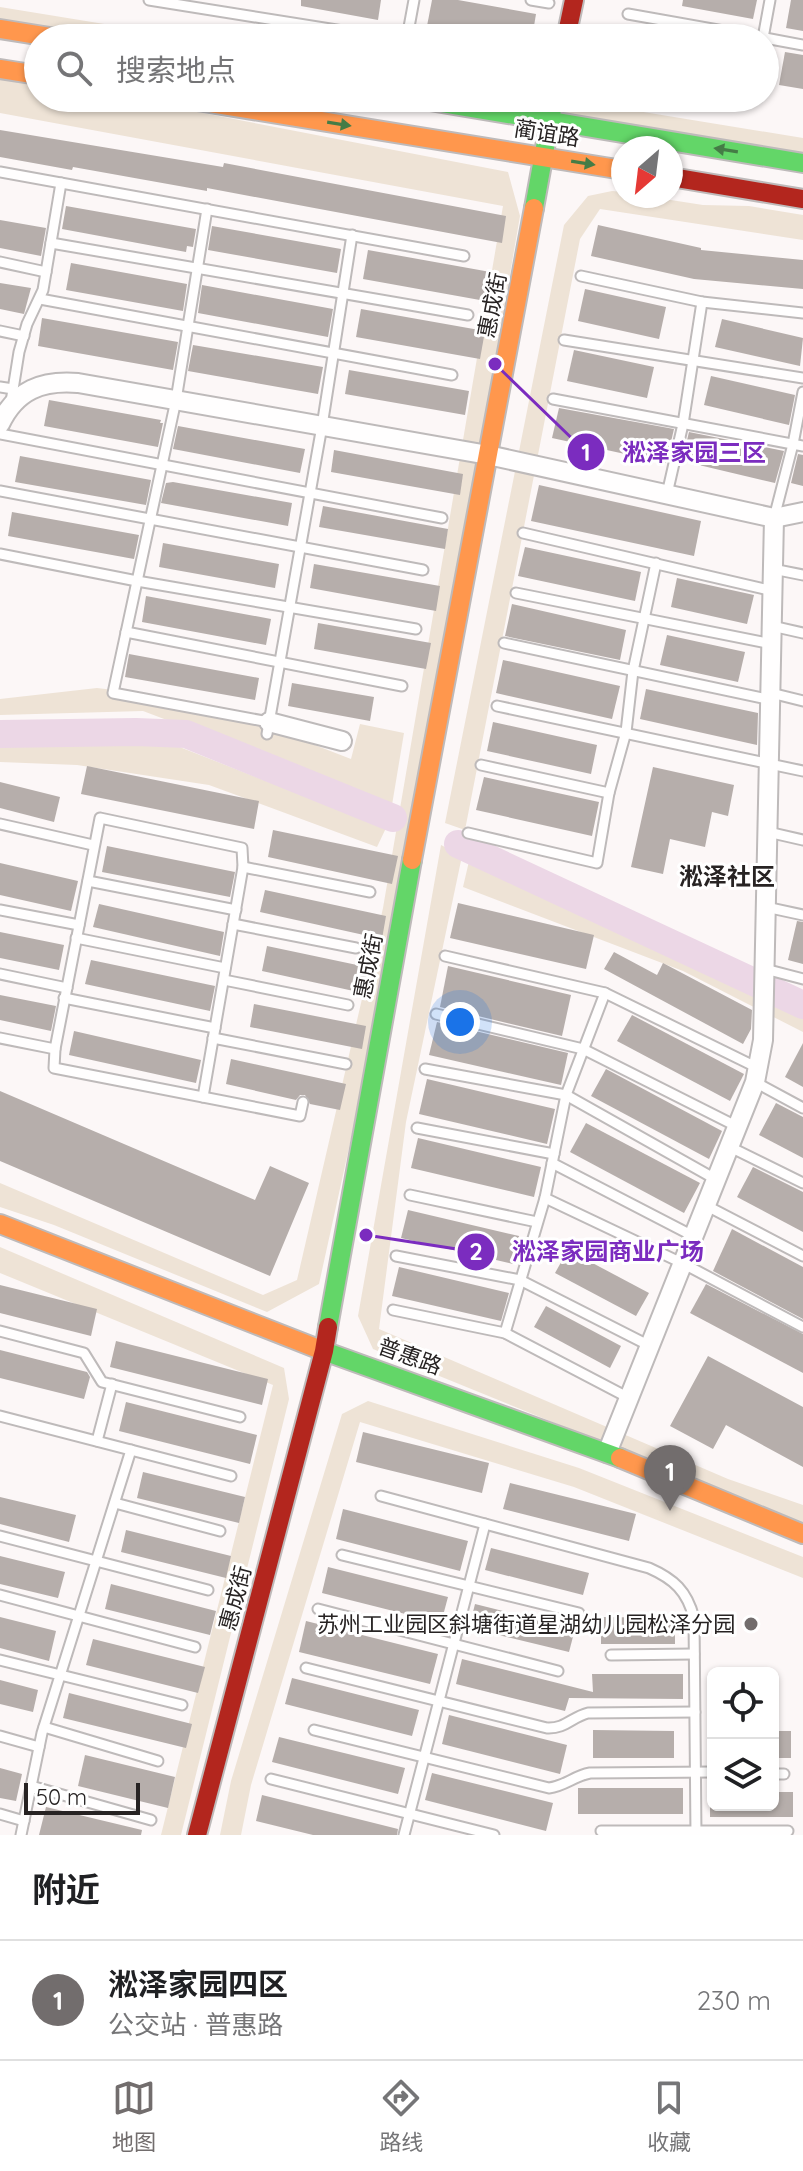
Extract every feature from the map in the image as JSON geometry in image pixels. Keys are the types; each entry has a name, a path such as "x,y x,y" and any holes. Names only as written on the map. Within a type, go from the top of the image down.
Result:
{"main road":[{"path":"569,24 574,0"},
{"path":"0,29 24,33"},
{"path":"0,69 24,73"},
{"name":"蔺谊路","path":"266,112 611,168"},
{"name":"蔺谊路","path":"496,112 803,163"},
{"name":"惠成街","path":"197,1835 324,1351 352,1183 552,112"},
{"path":"683,179 803,199"},
{"name":"普惠路","path":"0,1224 324,1351 607,1453 803,1534"}],"street":[{"path":"0,424 12,398 27,390 64,382 488,455 774,518 803,512"},
{"path":"607,1453 738,1127 756,1075 763,1040 774,518"},
{"path":"268,728 342,741"}],"lane":[{"path":"149,0 299,24"},
{"path":"410,24 414,0"},
{"path":"531,0 549,3"},
{"path":"766,24 770,0"},
{"path":"628,14 685,24"},
{"path":"779,41 803,45"},
{"path":"0,172 464,256"},
{"path":"12,398 24,336 40,299 61,183"},
{"path":"207,209 176,400 113,693 268,728 322,426 352,235"},
{"path":"51,243 468,315"},
{"path":"0,262 46,272"},
{"path":"581,276 702,302 803,313"},
{"path":"40,299 452,375"},
{"path":"667,494 683,424 702,302"},
{"path":"0,331 24,336"},
{"path":"564,340 803,378"},
{"path":"0,387 12,398"},
{"path":"774,518 798,445 803,392"},
{"path":"553,399 798,445"},
{"path":"0,434 442,518"},
{"path":"0,491 423,570"},
{"path":"523,533 773,591"},
{"path":"0,554 416,629"},
{"path":"468,833 597,863 609,793 626,732 633,671 656,563"},
{"path":"773,569 803,575"},
{"path":"516,593 644,619 772,635 803,633"},
{"path":"126,632 402,686"},
{"path":"504,643 633,671 803,701"},
{"path":"497,706 803,771"},
{"path":"481,765 609,793"},
{"path":"203,1097 243,867 242,848 100,818 55,1049 54,1068 300,1116 303,1102"},
{"path":"0,824 93,845"},
{"path":"768,832 803,840"},
{"path":"243,867 370,892"},
{"path":"88,881 236,910"},
{"path":"766,907 803,915"},
{"path":"0,910 79,925"},
{"path":"233,924 356,948"},
{"path":"76,938 225,968"},
{"path":"445,956 605,993 756,1075 803,1108"},
{"path":"765,969 803,979"},
{"path":"0,974 214,1033 346,1064"},
{"path":"224,980 348,1005"},
{"path":"505,1333 545,1198 566,1095 605,993"},
{"path":"436,1014 583,1049 738,1127"},
{"path":"0,1038 55,1049"},
{"path":"425,1069 566,1095 717,1180"},
{"path":"417,1128 553,1158 695,1237"},
{"path":"730,1147 803,1183"},
{"path":"410,1195 537,1222"},
{"path":"545,1198 684,1264 803,1327"},
{"path":"707,1206 803,1256"},
{"path":"396,1256 520,1280 652,1347"},
{"path":"393,1310 505,1333 631,1399"},
{"path":"0,1331 84,1353 102,1382 240,1417"},
{"path":"97,1441 112,1384"},
{"path":"0,1416 231,1476"},
{"path":"21,1835 44,1727 131,1450"},
{"path":"381,1496 649,1568 671,1578 683,1589 694,1618 696,1832"},
{"path":"115,1503 220,1531"},
{"path":"404,1835 485,1524"},
{"path":"0,1536 208,1590"},
{"path":"342,1555 579,1613"},
{"path":"0,1595 195,1647"},
{"path":"318,1609 558,1671"},
{"path":"611,1655 694,1654"},
{"path":"0,1660 182,1705"},
{"path":"306,1668 557,1728 588,1713 695,1712"},
{"path":"44,1727 158,1761"},
{"path":"314,1730 549,1788 565,1785 571,1779 590,1773 707,1772"},
{"path":"0,1736 39,1747"},
{"path":"271,1779 494,1835"},
{"path":"31,1786 151,1820"},
{"path":"0,1814 24,1821"},
{"path":"601,1831 788,1831"}],"shaded area":[{"path":"0,7 104,24 24,24 24,35 0,31"},
{"path":"0,74 24,78 24,112 197,112 508,172 520,216 395,939 319,1284 267,1312 54,1225 0,1207 0,1183 263,1295 297,1280 383,908 503,206 0,113"},
{"path":"476,112 644,112 803,138 803,168 683,147 683,136 616,136"},
{"path":"611,191 611,208 683,208 683,202 749,206 803,215 803,240 600,209 580,239 465,830 445,823 564,225 588,196"},
{"path":"97,688 164,696 263,725 351,759 360,724 404,733 392,805 143,711 0,715 0,699"},
{"path":"149,735 386,828 377,847 209,785 77,765 0,762 0,740"},
{"path":"441,845 462,856 406,1122 379,1329 728,1479 803,1505 803,1524 373,1349 358,1316"},
{"path":"470,857 803,1009 803,1032 683,971 463,887"},
{"path":"0,1247 284,1368 289,1399 181,1835 161,1835 273,1385 0,1273"},
{"path":"368,1401 579,1468 803,1557 803,1578 574,1487 360,1422 251,1785 241,1835 220,1835 231,1781 342,1414"}],"building":[{"path":"301,0 381,0 378,20 301,6"},
{"path":"432,0 458,0 536,14 534,24 427,24"},
{"path":"683,0 757,0 753,19 682,6"},
{"path":"791,0 803,0 803,31 786,28"},
{"path":"785,52 803,55 803,89 779,85"},
{"path":"0,130 223,167 224,163 506,216 502,243 207,188 207,191 0,157"},
{"path":"66,206 196,229 193,247 187,246 186,252 62,229"},
{"path":"0,220 46,228 41,256 0,248"},
{"path":"598,225 701,250 803,260 803,289 694,279 591,256"},
{"path":"212,226 341,249 337,273 208,250"},
{"path":"368,250 496,273 491,302 363,279"},
{"path":"71,263 187,284 183,311 66,290"},
{"path":"0,283 31,288 24,314 0,309"},
{"path":"202,285 333,309 328,337 198,313"},
{"path":"585,289 666,307 659,339 578,321"},
{"path":"361,309 485,331 480,359 356,337"},
{"path":"42,318 178,342 173,370 38,346"},
{"path":"722,319 803,338 800,366 715,347"},
{"path":"193,345 323,367 318,394 188,371"},
{"path":"574,350 654,367 647,398 567,381"},
{"path":"349,370 469,391 465,415 345,394"},
{"path":"711,376 795,395 789,425 704,405"},
{"path":"49,400 161,420 158,447 44,426"},
{"path":"559,408 674,429 666,463 552,438"},
{"path":"178,426 305,449 300,473 173,449"},
{"path":"689,432 784,451 775,483 682,461"},
{"path":"334,450 463,474 460,495 331,472"},
{"path":"798,454 803,455 803,486 791,483"},
{"path":"20,456 151,480 146,505 15,482"},
{"path":"166,483 292,503 288,526 161,503"},
{"path":"539,485 701,521 694,556 531,521"},
{"path":"323,506 448,529 445,549 319,527"},
{"path":"12,512 139,535 134,559 8,536"},
{"path":"163,543 279,564 275,588 159,567"},
{"path":"525,547 641,572 635,601 518,576"},
{"path":"314,564 440,586 436,611 310,588"},
{"path":"677,578 754,595 747,624 671,607"},
{"path":"146,596 271,619 266,645 142,622"},
{"path":"512,604 626,630 620,660 505,636"},
{"path":"318,623 431,643 426,669 314,649"},
{"path":"667,635 745,652 738,682 660,665"},
{"path":"129,654 259,678 255,700 125,677"},
{"path":"503,660 620,686 612,719 496,693"},
{"path":"292,683 374,697 370,721 288,706"},
{"path":"646,689 758,713 757,745 640,719"},
{"path":"493,722 597,745 591,774 487,751"},
{"path":"87,766 259,801 254,829 81,794"},
{"path":"653,767 734,785 728,816 712,812 705,847 670,839 663,874 631,867"},
{"path":"484,777 599,802 592,836 476,810"},
{"path":"0,782 60,797 54,822 0,808"},
{"path":"273,830 398,856 392,884 268,857"},
{"path":"107,846 235,872 230,897 102,872"},
{"path":"0,863 78,881 71,911 0,895"},
{"path":"265,890 386,916 382,939 260,912"},
{"path":"458,903 594,935 586,969 450,938"},
{"path":"99,904 224,932 220,956 93,927"},
{"path":"797,921 803,922 803,964 788,960"},
{"path":"0,932 64,945 59,970 0,958"},
{"path":"267,946 376,969 372,995 262,971"},
{"path":"614,952 657,975 663,963 752,1010 751,1029 743,1044 604,969"},
{"path":"91,960 215,986 210,1011 85,984"},
{"path":"448,966 571,995 562,1036 440,1007"},
{"path":"0,995 56,1006 51,1031 0,1020"},
{"path":"254,1004 366,1026 362,1049 250,1027"},
{"path":"632,1015 744,1074 730,1101 617,1041"},
{"path":"437,1022 568,1053 561,1085 429,1055"},
{"path":"74,1031 201,1060 196,1083 69,1055"},
{"path":"803,1043 803,1087 785,1077"},
{"path":"231,1059 346,1084 340,1110 310,1104 305,1095 300,1095 296,1100 226,1084"},
{"path":"606,1069 722,1131 709,1159 591,1096"},
{"path":"427,1079 555,1109 547,1144 419,1114"},
{"path":"0,1091 255,1200 270,1166 309,1183 270,1276 0,1161"},
{"path":"776,1103 803,1117 803,1158 759,1135"},
{"path":"586,1123 700,1183 684,1213 570,1152"},
{"path":"418,1138 541,1167 534,1197 411,1168"},
{"path":"753,1167 803,1192 803,1232 737,1197"},
{"path":"408,1210 519,1236 513,1264 401,1238"},
{"path":"732,1229 803,1267 803,1319 713,1271"},
{"path":"568,1250 649,1293 636,1316 555,1273"},
{"path":"399,1267 509,1293 501,1321 392,1296"},
{"path":"706,1284 803,1334 803,1373 690,1313"},
{"path":"0,1285 97,1309 91,1336 0,1313"},
{"path":"546,1306 621,1346 610,1368 534,1327"},
{"path":"116,1341 268,1379 262,1405 110,1367"},
{"path":"0,1350 87,1372 90,1377 84,1399 0,1378"},
{"path":"708,1356 803,1407 803,1467 726,1425 713,1449 670,1426"},
{"path":"126,1402 257,1435 250,1464 119,1431"},
{"path":"363,1432 489,1463 482,1493 356,1462"},
{"path":"143,1472 245,1497 239,1523 137,1498"},
{"path":"510,1483 636,1514 629,1541 503,1509"},
{"path":"0,1497 76,1515 69,1542 0,1524"},
{"path":"343,1509 468,1541 460,1571 336,1539"},
{"path":"126,1530 231,1556 226,1578 121,1552"},
{"path":"491,1548 589,1573 583,1595 485,1570"},
{"path":"0,1556 65,1572 58,1598 0,1584"},
{"path":"328,1567 448,1597 441,1623 322,1593"},
{"path":"111,1584 216,1611 210,1635 105,1609"},
{"path":"475,1604 575,1629 569,1652 469,1628"},
{"path":"0,1617 56,1631 49,1661 0,1648"},
{"path":"601,1617 675,1618 675,1644 601,1644"},
{"path":"306,1621 438,1654 430,1684 299,1652"},
{"path":"93,1639 205,1667 198,1693 86,1665"},
{"path":"462,1659 593,1692 592,1674 683,1674 683,1699 569,1698 565,1711 456,1684"},
{"path":"292,1678 419,1710 412,1736 285,1704"},
{"path":"0,1680 38,1690 33,1712 0,1704"},
{"path":"69,1693 192,1724 186,1748 63,1718"},
{"path":"449,1715 567,1745 560,1774 442,1744"},
{"path":"593,1730 674,1731 674,1758 593,1758"},
{"path":"779,1731 791,1731 791,1758 779,1758"},
{"path":"279,1737 405,1768 398,1794 272,1762"},
{"path":"85,1755 175,1777 168,1808 78,1786"},
{"path":"0,1768 22,1774 16,1801 0,1798"},
{"path":"432,1773 553,1803 546,1831 425,1800"},
{"path":"578,1788 683,1788 683,1814 578,1814"},
{"path":"779,1792 793,1792 793,1817 710,1817 710,1811 779,1811"},
{"path":"262,1795 398,1829 397,1835 313,1835 256,1821"},
{"path":"46,1807 142,1830 141,1835 39,1835"}],"waterway":[{"path":"0,734 186,734 393,818"},
{"path":"458,844 803,1005"}],"traffic: fast":[{"path":"496,112 803,163"},
{"path":"534,208 551,112"},
{"path":"328,1327 412,860"},
{"path":"321,1350 620,1458"}],"traffic: slow":[{"path":"0,29 24,33"},
{"path":"0,69 24,73"},
{"path":"265,112 611,168"},
{"path":"412,860 534,208"},
{"path":"0,1224 321,1350"},
{"path":"620,1458 803,1534"}],"traffic: jam":[{"path":"569,24 574,0"},
{"path":"683,179 803,199"},
{"path":"197,1835 328,1327"}],"place":[{"name":"淞泽家园三区","path":"495,364"},
{"name":"淞泽家园商业广场","path":"366,1235"},
{"name":"淞泽家园四区","path":"670,1511"},
{"name":"苏州工业园区斜塘街道星湖幼儿园松泽分园","path":"751,1624"}],"district":[{"name":"淞泽社区","path":"727,876"}]}
